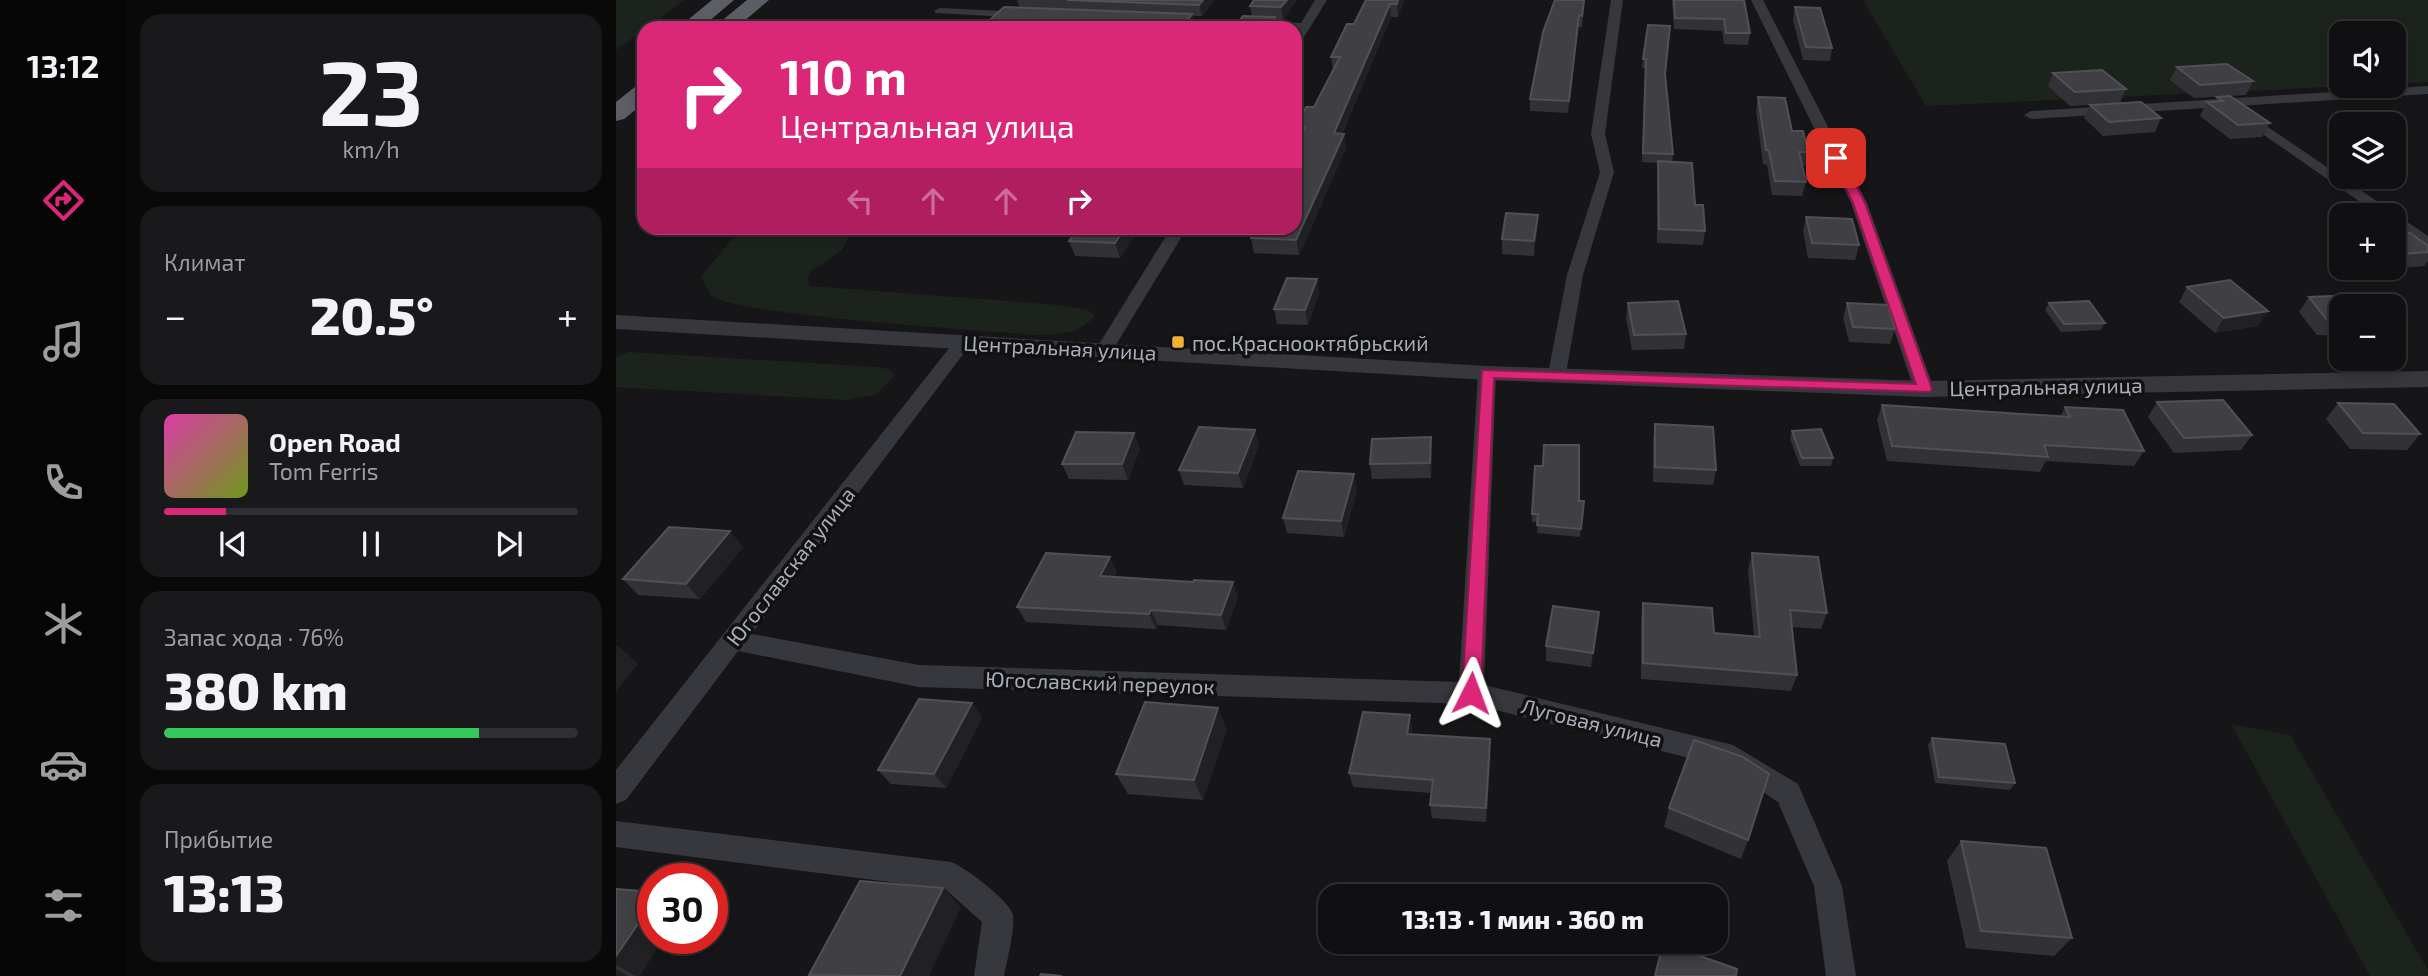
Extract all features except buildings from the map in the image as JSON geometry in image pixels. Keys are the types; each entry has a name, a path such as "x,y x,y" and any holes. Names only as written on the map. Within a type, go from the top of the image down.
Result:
{"highway":[{"path":"697,21 724,0"},
{"path":"732,21 759,0"},
{"path":"616,114 637,97"}],"street":[{"path":"1302,30 1321,0"},
{"path":"1558,374 1575,275 1607,172 1598,134 1618,0"},
{"path":"1757,0 1859,203 1924,389"},
{"path":"940,11 1034,16"},
{"path":"2031,115 2428,90"},
{"path":"2227,103 2372,203"},
{"path":"2406,227 2428,243"},
{"path":"1104,349 1175,235"},
{"name":"Центральная улица","path":"616,321 1487,373 1924,389 2428,379"},
{"name":"Югославская улица","path":"616,791 964,341"},
{"path":"1471,693 1487,373"},
{"name":"Югославский переулок","path":"733,640 919,676 1471,693"},
{"name":"Луговая улица","path":"1471,693 1732,757 1787,793 1828,886 1841,976"},
{"path":"616,834 951,876 998,916 989,976"}],"shaded area":[{"path":"616,0 685,0 656,21 637,21 637,35 616,50"},
{"path":"1863,0 2428,0 2428,82 2406,83 2406,21 2329,21 2329,87 1926,106"},
{"path":"738,235 850,235 842,250 810,272 807,280 810,286 1060,305 1088,310 1095,316 1076,330 1039,335 813,316 731,303 712,296 701,277"},
{"path":"629,352 876,367 888,369 895,375 875,395 848,400 616,387 616,357"},
{"path":"2231,724 2290,735 2428,970 2428,976 2370,976"}],"place":[{"name":"пос.Краснооктябрьский","path":"1178,342"}],"route":[{"path":"1471,693 1487,373 1924,389 1859,203 1836,158"}]}
